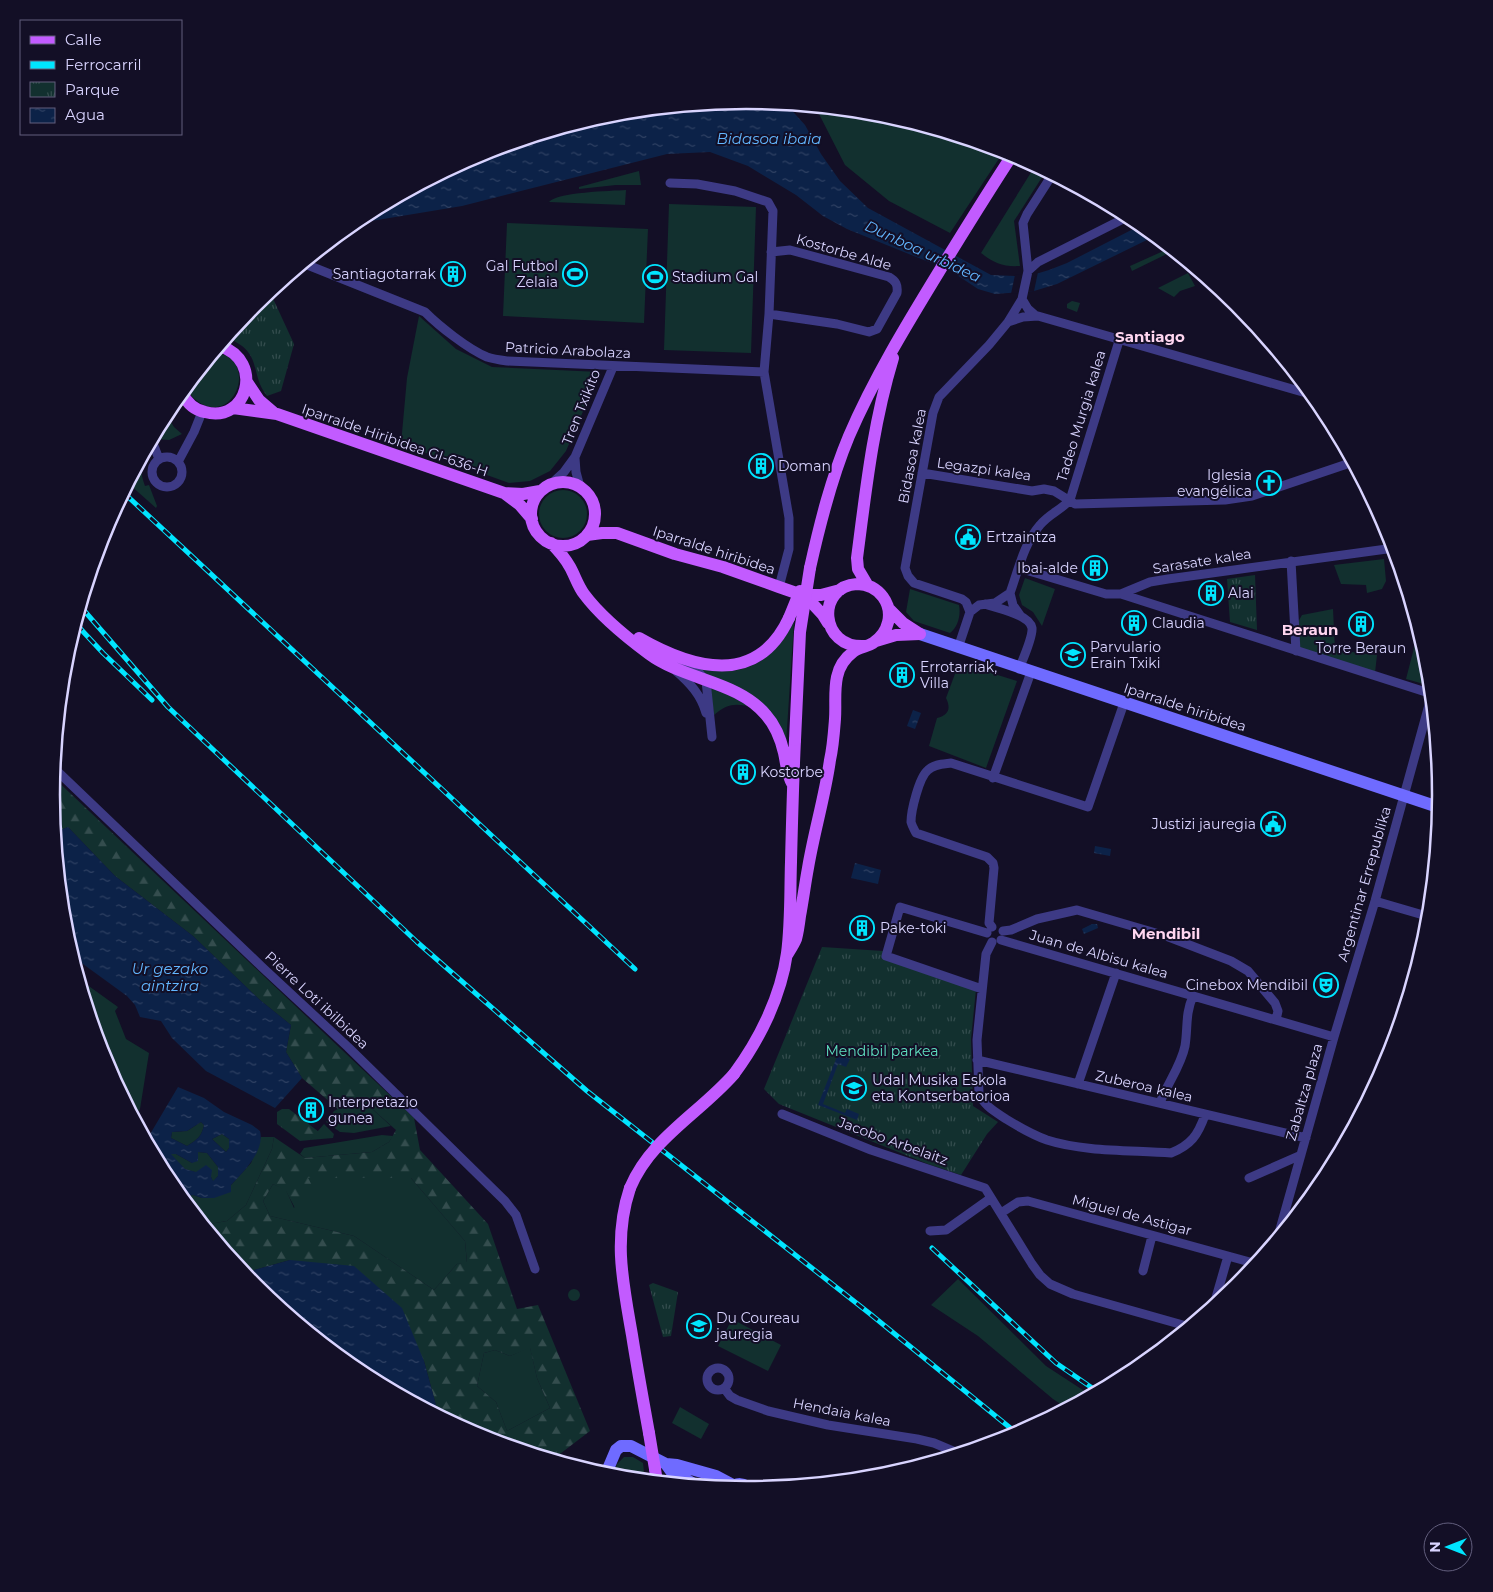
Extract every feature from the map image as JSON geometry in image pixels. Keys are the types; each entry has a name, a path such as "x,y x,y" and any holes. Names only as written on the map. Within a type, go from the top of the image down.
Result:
{"main road":[{"path":"658,1477 661,1467 649,1433 620,1261 620,1230 623,1213 630,1188 640,1168 652,1152 734,1074 754,1044 768,1016 787,955 800,632 810,568 824,510 848,438 873,384 900,334 1008,162"},
{"path":"868,586 858,569 857,558 873,434 900,334"},
{"name":"Iparralde Hiribidea GI-636-H","path":"226,349 235,353 240,359 247,374 247,382 259,400 277,414"},
{"path":"233,408 242,396 247,382"},
{"path":"187,400 202,412"},
{"name":"Iparralde Hiribidea GI-636-H","path":"202,412 218,413 233,408 277,414 504,493 523,494 540,491"},
{"path":"576,578 575,558 592,526 595,515 591,499 580,487 565,482 551,484 540,491 532,504 532,519 538,534 551,543 565,559 576,578 589,600 649,654 672,668 738,693 758,706 767,716 780,739 784,750 787,774 793,785"},
{"name":"Iparralde Hiribidea GI-636-H","path":"504,493 520,505 532,519"},
{"name":"Iparralde hiribidea","path":"595,515 604,525 617,533 802,595 821,595 842,589"},
{"name":"Iparralde hiribidea","path":"584,538 602,533 617,533"},
{"path":"551,543 566,546 584,538"},
{"path":"627,635 695,663 724,666 747,662 763,653 778,639 790,618 810,568"},
{"path":"787,955 796,940 813,838 830,760 837,678 844,660 854,652 869,644 885,632 888,625 889,609 882,595 868,586 857,584 842,589 831,600 828,608 828,623 831,630 842,642 857,646 869,644"},
{"name":"Iparralde hiribidea","path":"802,595 817,607 828,623"},
{"name":"Iparralde hiribidea","path":"889,609 903,623 920,634 958,648 1433,805"},
{"name":"Iparralde hiribidea","path":"869,644 896,635 920,634"},
{"path":"608,1468 612,1456 622,1446 631,1446 661,1467 687,1480"},
{"path":"661,1467 677,1465 716,1476 723,1481"}],"street":[{"name":"Bidasoa kalea","path":"970,612 962,598 914,583 908,576 905,568 906,555 933,413 939,397 1008,322 1022,296 1027,272 1023,223 1049,180"},
{"path":"670,183 698,184 734,191 768,202 773,211 769,314 764,372 789,518 789,549 779,587"},
{"path":"1027,272 1045,258 1120,220"},
{"path":"1025,245 1034,254 1045,258"},
{"name":"Kostorbe Alde","path":"769,314 836,324 869,332 877,329 897,293 898,287 895,281 889,277 790,250 771,252"},
{"name":"Patricio Arabolaza","path":"311,266 425,312 463,342 488,357 507,361 612,367 764,372"},
{"path":"1022,296 1028,309 1036,316"},
{"path":"1008,322 1023,317 1036,316 1119,341 1299,390"},
{"name":"Tadeo Murgia kalea","path":"1070,500 1119,341"},
{"name":"Tren Txikito","path":"551,484 575,458 612,367"},
{"path":"178,462 202,412"},
{"path":"155,448 159,459"},
{"path":"169,457 178,462 182,469 181,477 174,485 164,487 159,485 153,477 153,467 159,459 169,457"},
{"name":"Tren Txikito","path":"575,458 580,487"},
{"name":"Legazpi kalea","path":"922,473 1032,491 1044,489 1054,491 1075,504 1211,501 1244,498 1347,464"},
{"path":"1020,615 1013,605 1010,593 1031,537 1051,514 1064,508 1070,500"},
{"name":"Sarasate kalea","path":"1019,568 1106,594 1122,594 1159,580 1387,549"},
{"path":"1290,561 1296,651"},
{"path":"958,648 970,612 979,605 995,602 1010,593"},
{"path":"1122,594 1425,692"},
{"path":"985,604 1020,615 1030,622 1032,628 1025,670 993,778"},
{"path":"627,635 664,657 696,669 706,681 712,737 703,704 694,689 672,668"},
{"path":"999,938 988,940 993,863 987,858 916,833 911,825 920,781 927,770 938,764 951,763 1088,807 1124,703"},
{"name":"Argentinar Errepublika","path":"1334,1037 1427,710"},
{"name":"Pierre Loti ibilbidea","path":"60,774 348,1047 505,1201 516,1215 535,1269"},
{"path":"1374,901 1422,915"},
{"path":"982,989 886,956 900,907 989,930"},
{"path":"1205,1115 1193,1140 1184,1148 1171,1153 1071,1146 1046,1140 1016,1125 985,1105 979,1093 977,1040 986,954 999,938 1011,930 1037,919 1077,910 1166,936 1231,961 1248,971 1275,1003 1278,1011 1276,1020"},
{"name":"Juan de Albisu kalea","path":"989,930 997,926 999,938 1334,1037"},
{"path":"1078,1084 1116,973"},
{"path":"1160,1103 1185,1046 1187,1015 1193,996"},
{"name":"Zabaltza plaza","path":"1281,1227 1334,1037"},
{"name":"Zuberoa kalea","path":"977,1060 1306,1138"},
{"name":"Jacobo Arbelaitz","path":"782,1114 871,1150 985,1188 1032,1264 1050,1284 1073,1294 1182,1326"},
{"path":"1249,1178 1301,1155"},
{"path":"930,1231 946,1230 992,1198"},
{"name":"Miguel de Astigar","path":"1001,1213 1018,1202 1028,1201 1250,1262"},
{"path":"1143,1271 1152,1236"},
{"path":"1217,1295 1228,1256"},
{"name":"Hendaia kalea","path":"724,1388 730,1396 768,1411 828,1425 917,1439 951,1451"}],"green space":[{"path":"819,114 836,115 924,133 999,158 950,233 889,201 845,165"},
{"path":"639,171 641,185 616,185 579,189 579,187"},
{"path":"1031,172 1042,177 1014,221 1020,266 999,264 981,253"},
{"path":"626,190 625,205 549,202 562,196 573,194"},
{"path":"669,204 756,207 751,353 664,350"},
{"path":"507,223 648,229 644,323 503,316"},
{"path":"1164,251 1167,254 1132,271 1130,266"},
{"path":"1188,273 1195,286 1180,291 1174,297 1158,288"},
{"path":"273,299 294,344 281,391 267,396 258,380 251,357 239,344 232,341"},
{"path":"1072,301 1080,303 1077,312 1067,308 1067,304"},
{"path":"419,316 456,349 492,367 600,372 566,451 550,471 530,481 509,483 401,444 407,378"},
{"path":"221,355 228,357 236,365 239,376 238,387 233,397 225,404 214,407 202,404 191,395"},
{"path":"171,423 182,434 169,440 161,439"},
{"path":"142,472 145,486 149,485 157,506 156,508 133,488"},
{"path":"563,490 572,492 580,497 585,505 587,514 585,523 580,531 572,536 563,538 554,536 546,531 541,523 539,514 541,505 546,497 554,492"},
{"path":"1384,559 1386,581 1382,589 1367,593 1366,585 1341,584 1334,565"},
{"path":"1255,575 1257,630 1230,622 1227,579"},
{"path":"1025,578 1055,589 1042,626 1033,612 1022,605 1019,595"},
{"path":"910,589 959,605 960,613 955,628 950,633 914,621 906,612"},
{"path":"1333,609 1335,650 1377,655 1375,673 1299,649 1298,622 1302,615"},
{"path":"794,622 786,744 776,723 707,678 699,668 729,671 743,669 755,664 776,648"},
{"path":"1414,634 1423,684 1406,679 1415,644"},
{"path":"959,663 1017,681 986,768 929,746 937,718 948,711 946,698"},
{"path":"710,686 754,708 733,705 724,708 714,715"},
{"path":"60,784 414,1118 420,1150 488,1224 517,1309 538,1305 590,1431 558,1456 526,1446 443,1412 437,1409 424,1361 290,1260 251,1271 230,1249 210,1224 227,1221 246,1205 272,1149 274,1137 305,1158 372,1152 389,1142 396,1130 368,1105 338,1109 302,1078 286,1052 291,1025 260,1000 193,936 115,876 68,827 61,830","holes":["308,1178 411,1178 465,1241 467,1262 457,1264 434,1290 354,1236 270,1216 263,1201 273,1184 286,1191 295,1208 315,1191","530,1348 537,1378 550,1408 507,1431 496,1402 477,1386 484,1353 495,1350 510,1356"]},
{"name":"Mendibil parkea","path":"822,947 883,951 976,989 971,1039 973,1106 998,1122 987,1134 961,1175 928,1164 779,1104 764,1089"},
{"path":"86,984 118,1007 115,1011 126,1039 149,1053 138,1113 112,1059"},
{"path":"368,1105 391,1126 354,1133 340,1132 326,1122 334,1111 338,1109"},
{"path":"282,1109 289,1109 319,1132 310,1140 300,1141 277,1124 277,1112"},
{"path":"201,1122 204,1125 200,1135 187,1146 171,1138 172,1132 187,1131"},
{"path":"324,1124 334,1134 333,1138 310,1140"},
{"path":"222,1134 229,1139 229,1148 226,1152 212,1139"},
{"path":"382,1135 393,1136 389,1142 372,1152 305,1158 300,1154 304,1148"},
{"path":"261,1137 274,1137 272,1149 246,1205 227,1221 210,1224 189,1196 202,1198 231,1185 251,1163"},
{"path":"198,1152 207,1153 218,1167 218,1176 213,1182 211,1177 185,1169 170,1154 176,1154 192,1163"},
{"path":"308,1178 411,1178 465,1241 467,1263 457,1264 434,1290 354,1236 270,1216 263,1201 273,1184 286,1190 294,1208"},
{"path":"958,1279 1046,1366 1087,1393 1063,1405 978,1336 931,1305"},
{"path":"653,1283 678,1292 671,1336 663,1337 649,1285"},
{"path":"572,1289 576,1289 580,1295 576,1301 572,1301 568,1297 568,1293"},
{"path":"732,1319 781,1345 768,1371 718,1346"},
{"path":"530,1347 537,1378 550,1408 507,1431 496,1402 477,1386 484,1353 495,1350 510,1356"},
{"path":"680,1407 709,1424 701,1439 672,1423"},
{"path":"624,1457 633,1457 643,1463 644,1475 615,1469 617,1464"}],"water":[{"name":"Bidasoa ibaia","path":"746,109 791,111 805,125 821,154 840,181 868,208 991,275 1015,276 1049,270 1067,263 1133,229 1148,239 1057,284 1034,291 995,294 978,289 951,271 847,229 823,216 796,195 748,166 710,152 667,154 462,206 371,221 403,201 443,180 526,146 569,133 657,115"},
{"path":"913,710 921,713 915,729 907,726"},
{"name":"Ur gezako aintzira","path":"68,827 115,876 193,936 260,1000 291,1025 286,1052 302,1078 275,1108 206,1071 172,1038 161,1021 140,1017 135,1005 127,996 80,962 66,886 61,830"},
{"path":"1095,846 1111,849 1110,856 1094,853"},
{"path":"855,863 881,870 878,884 851,878"},
{"path":"1092,924 1097,924 1098,928 1084,934 1082,929"},
{"path":"838,1054 850,1059 846,1067 838,1064 823,1104 845,1113 847,1109 859,1114 857,1120 818,1105"},
{"path":"178,1087 204,1098 224,1112 252,1125 260,1131 261,1138 252,1160 231,1185 231,1192 214,1198 202,1198 189,1196 150,1135","holes":["201,1122 204,1125 196,1140 187,1146 171,1138 172,1132 187,1131","222,1134 229,1139 229,1148 226,1152 212,1139","198,1152 207,1153 218,1167 218,1176 213,1181 211,1177 212,1170 206,1165 196,1172 185,1169 171,1154 176,1154 192,1163 198,1161"]},
{"path":"290,1260 354,1266 402,1308 424,1361 437,1409 403,1391 329,1341 294,1312 251,1271"}],"pier":[{"path":"1038,272 1034,291 1011,294 1015,275"}],"railway":[{"path":"129,497 635,969"},
{"path":"85,612 168,707 417,942 587,1091 869,1313 1012,1429"},
{"path":"81,629 152,700"},
{"path":"932,1248 1056,1363 1093,1389"}],"place":[{"name":"Santiagotarrak","path":"453,274"},
{"name":"Gal Futbol Zelaia","path":"575,274"},
{"name":"Stadium Gal","path":"655,277"},
{"name":"Doman","path":"761,466"},
{"name":"Iglesia evangélica","path":"1269,483"},
{"name":"Ertzaintza","path":"968,537"},
{"name":"Ibai-alde","path":"1095,568"},
{"name":"Alai","path":"1211,593"},
{"name":"Claudia","path":"1134,623"},
{"name":"Torre Beraun","path":"1361,624"},
{"name":"Parvulario Erain Txiki","path":"1073,655"},
{"name":"Errotarriak, Villa","path":"902,675"},
{"name":"Kostorbe","path":"743,772"},
{"name":"Justizi jauregia","path":"1273,824"},
{"name":"Pake-toki","path":"862,928"},
{"name":"Cinebox Mendibil","path":"1326,985"},
{"name":"Udal Musika Eskola eta Kontserbatorioa","path":"854,1088"},
{"name":"Interpretazio gunea","path":"311,1110"},
{"name":"Du Coureau jauregia","path":"699,1326"}],"district":[{"name":"Santiago","path":"1150,336"},
{"name":"Beraun","path":"1310,629"},
{"name":"Mendibil","path":"1166,933"}],"water label":[{"name":"Dunboa urbidea","path":"923,251"}]}
